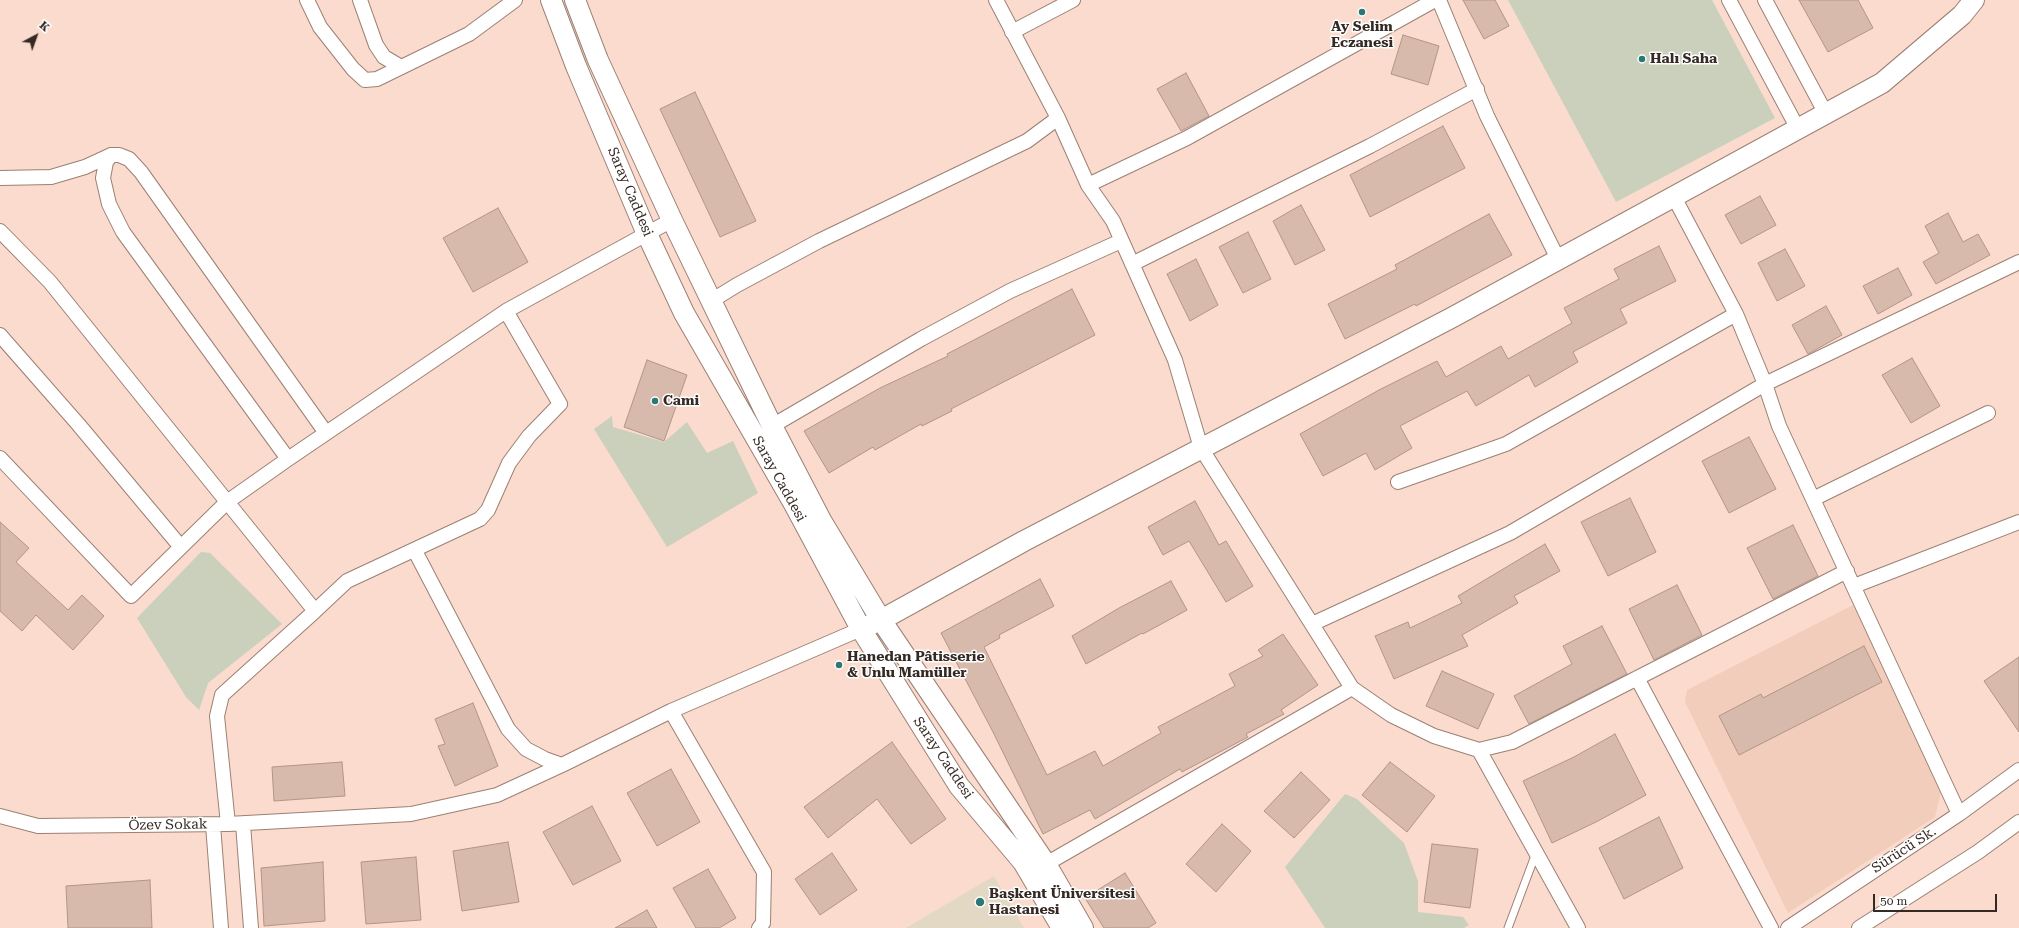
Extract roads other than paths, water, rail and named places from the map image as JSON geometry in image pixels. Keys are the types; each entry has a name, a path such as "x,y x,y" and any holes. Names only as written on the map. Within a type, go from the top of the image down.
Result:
{"street":[{"path":"307,0 320,26 353,69 365,80 377,78 469,34 515,0"},
{"path":"360,0 376,45 384,57 401,67"},
{"name":"Saray Caddesi","path":"551,0 576,66 647,234 684,313 794,504 861,629 959,786 1023,862 1062,928"},
{"name":"Saray Caddesi","path":"575,0 598,60 672,220 772,426 822,522 881,620 1046,864 1083,928"},
{"path":"996,0 1058,118 1088,185 1113,221 1175,360 1201,448 1352,688 1391,715 1434,736 1479,750 1512,742 1847,571"},
{"path":"1012,32 1073,0"},
{"path":"1088,185 1187,138 1435,0"},
{"path":"1439,0 1487,116 1558,259"},
{"path":"1729,0 1798,129"},
{"path":"1764,0 1826,114"},
{"path":"228,824 411,814 496,795 562,765 671,711 881,620 1024,541 1446,320 1882,83 1962,15 1974,0"},
{"path":"1132,264 1370,146 1477,89"},
{"path":"711,302 737,285 819,242 1028,141 1058,118"},
{"path":"0,178 51,177 85,167 111,155 119,155 129,159 141,172 326,433"},
{"path":"111,155 106,162 103,178 109,204 123,232 288,459"},
{"path":"1674,197 1736,314 1765,384 1779,426 1959,814"},
{"path":"0,458 131,596 180,546 227,502 288,459 506,311 672,220"},
{"path":"0,231 50,282 315,611"},
{"path":"772,426 921,339 1010,291 1122,241"},
{"path":"1312,624 1510,533 1765,384 2019,262"},
{"name":"Özev Sokak","path":"0,816 38,826 228,824 217,716 222,695 347,582 480,519 488,510 509,463 529,436 560,404 506,311"},
{"path":"1398,482 1506,444 1736,314"},
{"path":"0,335 78,424 180,546"},
{"path":"1813,499 1988,413"},
{"path":"1854,586 2019,522"},
{"path":"415,551 508,729 526,749 545,759 562,765"},
{"path":"1637,678 1771,928"},
{"path":"1046,864 1352,688"},
{"path":"671,711 764,872 763,923 759,928"},
{"path":"1479,750 1578,928"},
{"name":"Sürücü Sk.","path":"1788,928 1959,814 2019,770"},
{"path":"1860,928 1978,852 2019,822"},
{"path":"213,824 221,928"},
{"path":"243,824 251,928"}],"lane":[{"path":"1508,928 1536,853"}],"place":[{"name":"Ay Selim Eczanesi","path":"1362,12"},
{"name":"Halı Saha","path":"1642,59"},
{"name":"Cami","path":"655,401"},
{"name":"Hanedan Pâtisserie & Unlu Mamüller","path":"839,665"},
{"name":"Başkent Üniversitesi Hastanesi","path":"980,902"}]}
